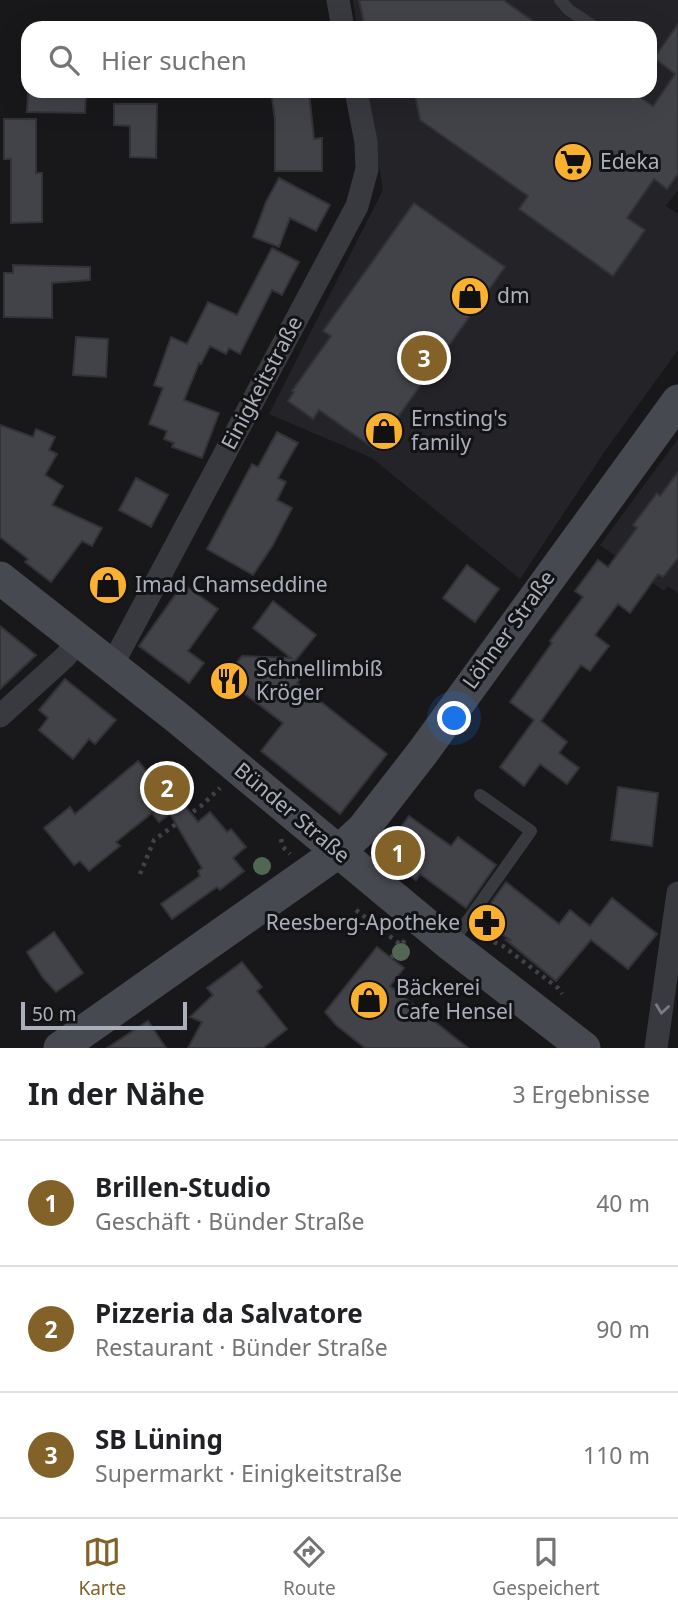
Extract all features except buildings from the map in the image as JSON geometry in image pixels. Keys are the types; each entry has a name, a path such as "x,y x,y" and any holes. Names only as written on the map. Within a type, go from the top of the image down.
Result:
{"main road":[{"name":"Löhner Straße","path":"60,1048 338,852 363,829 415,762 678,401"},
{"name":"Bünder Straße","path":"0,578 110,663 451,945 584,1048"}],"street":[{"path":"338,0 342,21"},
{"name":"Einigkeitstraße","path":"110,663 357,206 367,169 366,142 357,98"},
{"path":"0,716 65,657 80,639"},
{"path":"656,1048 678,893"}],"lane":[{"path":"560,0 586,21"},
{"path":"451,945 531,831 480,795"}],"path":[{"path":"139,874 153,840 201,806 224,785"},
{"path":"356,910 401,945"},
{"path":"391,958 408,936"}],"shaded area":[{"path":"353,0 678,0 678,190 666,206 678,214 678,350 605,451 520,579 372,458 269,414 383,190 368,98 657,98 657,21 356,21"},
{"path":"678,439 678,593 668,586 664,591 600,545"}],"place":[{"name":"Edeka","path":"573,162"},
{"name":"dm","path":"470,296"},
{"name":"SB Lüning","path":"424,358"},
{"name":"Ernsting's family","path":"384,431"},
{"name":"Imad Chamseddine","path":"108,585"},
{"name":"Schnellimbiß Kröger","path":"229,681"},
{"name":"Pizzeria da Salvatore","path":"167,788"},
{"name":"Brillen-Studio","path":"398,853"},
{"name":"Reesberg-Apotheke","path":"487,923"},
{"name":"Bäckerei Cafe Hensel","path":"369,1000"}]}
